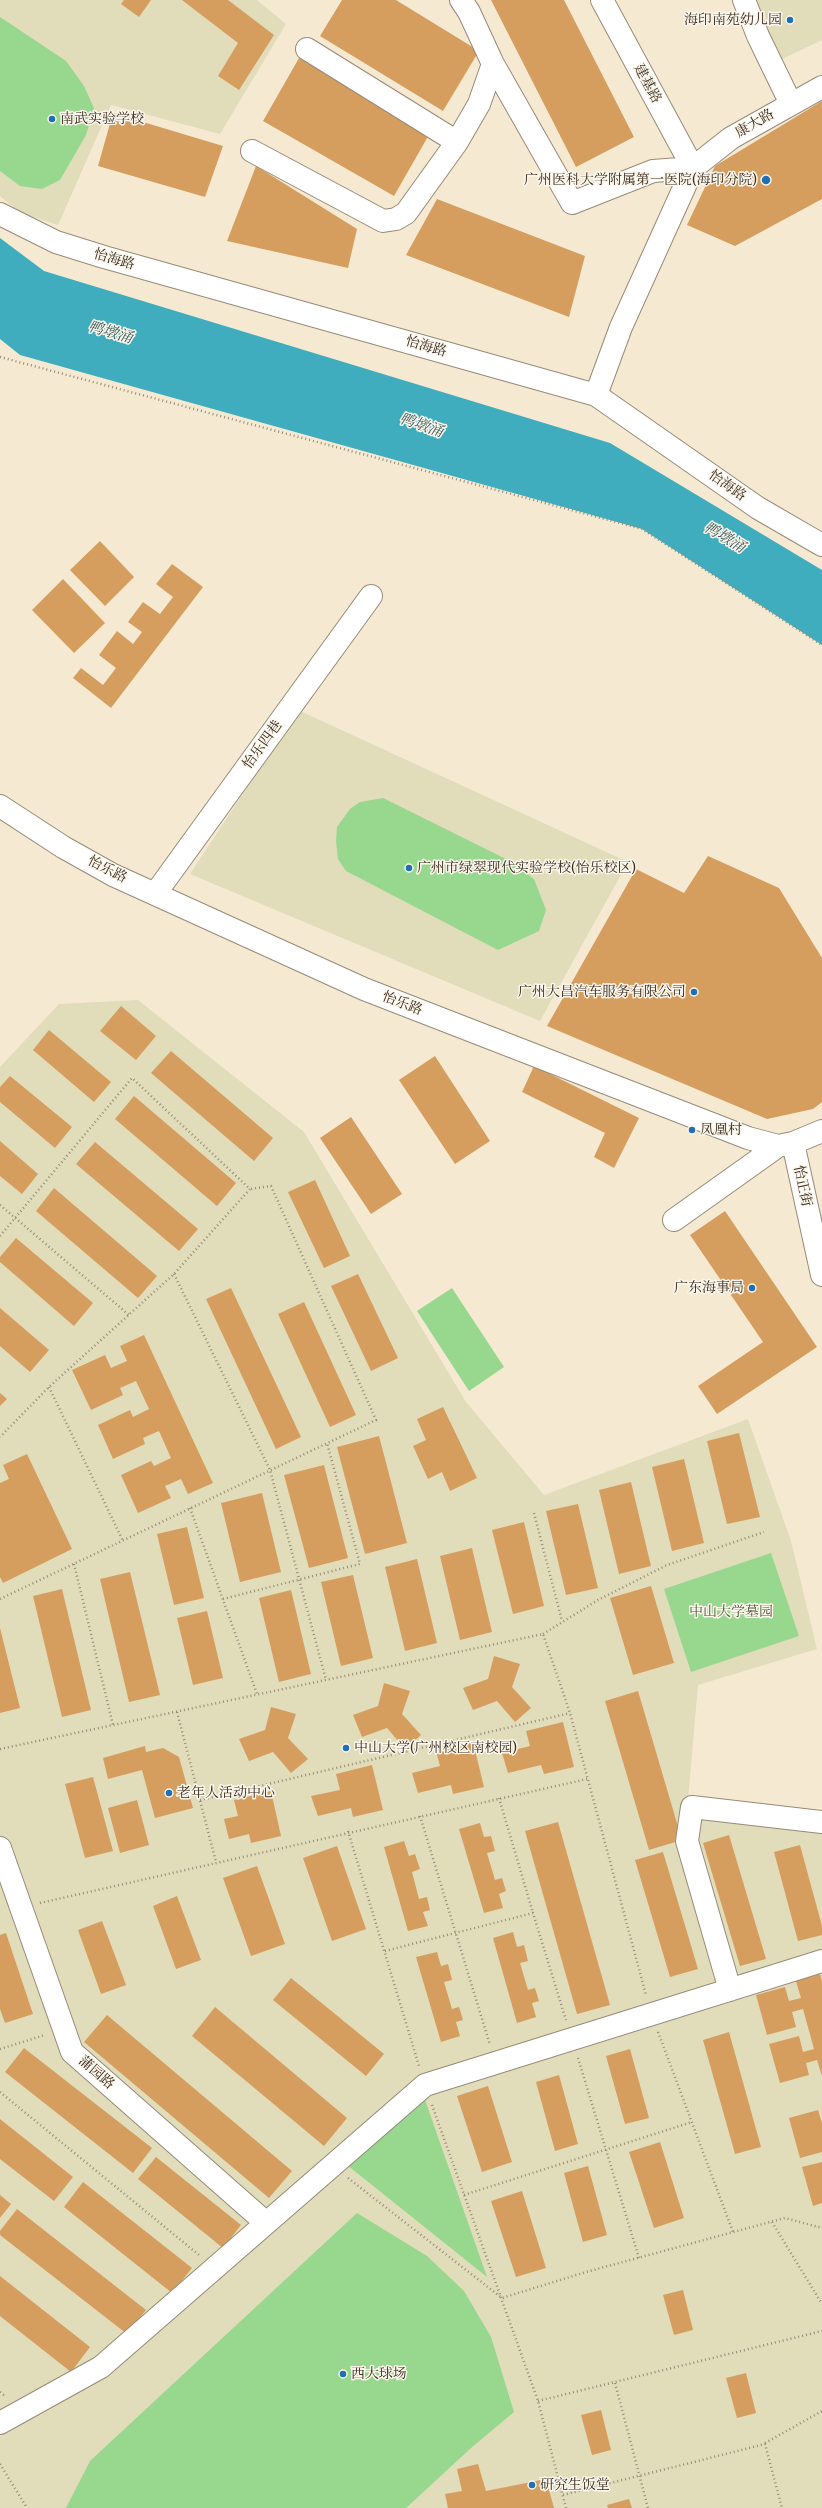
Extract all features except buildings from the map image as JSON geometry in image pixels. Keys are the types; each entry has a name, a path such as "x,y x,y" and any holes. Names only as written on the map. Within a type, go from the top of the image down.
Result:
{"street":[{"path":"460,0 469,12 493,64 572,204 653,171 693,168 621,327 596,396"},
{"name":"建基路","path":"602,0 693,168"},
{"path":"744,0 758,36 791,104"},
{"path":"307,49 456,142"},
{"path":"252,151 383,221 396,220 406,213 456,142 480,104 493,64"},
{"name":"康大路","path":"693,168 731,138 822,87"},
{"name":"怡海路","path":"0,214 56,242 104,257 596,396 758,508 822,545"},
{"name":"怡乐四巷","path":"155,894 371,596"},
{"name":"怡乐路","path":"0,806 63,847 155,894 364,990 748,1138 785,1145"},
{"path":"674,1220 785,1145 822,1131"},
{"name":"怡正街","path":"785,1145 822,1275"},
{"path":"730,1990 687,1841 692,1807 822,1822"},
{"name":"蒲园路","path":"0,1848 72,2052 265,2222"},
{"path":"0,2423 101,2367 213,2267 425,2085 822,1961"}],"path":[{"path":"0,357 642,529 822,645"},
{"path":"0,1236 132,1078 250,1189"},
{"path":"0,1437 48,1387 174,1274 250,1189 271,1186 376,1420 0,1599"},
{"path":"0,1205 129,1315"},
{"path":"174,1274 270,1470 326,1680"},
{"path":"48,1387 123,1541"},
{"path":"223,1599 360,1564 327,1443"},
{"path":"190,1508 257,1694"},
{"path":"534,1513 562,1621"},
{"path":"0,1749 544,1634 562,1621 598,1600 667,1565 764,1532"},
{"path":"74,1564 113,1725"},
{"path":"544,1634 570,1713 651,2014 733,2232"},
{"path":"176,1712 216,1862"},
{"path":"200,1800 570,1713"},
{"path":"21,1907 587,1779"},
{"path":"500,1798 532,1913"},
{"path":"420,1816 496,2063"},
{"path":"348,1832 425,2085 538,2401 566,2508"},
{"path":"0,2049 64,2029"},
{"path":"0,2092 213,2267"},
{"path":"464,2194 692,2122"},
{"path":"331,2165 502,2298"},
{"path":"502,2298 586,2272 785,2218 822,2228"},
{"path":"772,2222 822,2304"},
{"path":"538,2401 822,2331"},
{"path":"615,2382 648,2508"},
{"path":"563,2495 765,2444 822,2411"},
{"path":"765,2444 782,2508"},
{"path":"0,2464 27,2508"}],"shaded area":[{"name":"南武实验学校","path":"0,0 257,0 286,24 220,134 111,105 58,225 21,213 0,196"},
{"name":"海印南苑幼儿园","path":"748,0 822,0 822,40 778,61"},
{"name":"广州市绿翠现代实验学校(怡乐校区)","path":"298,710 628,862 540,1021 190,874"},
{"name":"中山大学(广州校区南校园)","path":"138,1000 304,1132 466,1402 544,1495 748,1419 791,1541 817,1649 698,1685 687,1811 822,1829 822,2508 0,2508 0,1067 59,1004"}],"green space":[{"path":"0,17 66,61 84,86 94,108 86,135 60,180 42,189 20,186 0,171"},
{"path":"383,798 510,861 534,879 546,910 539,931 498,950 346,871 338,859 336,841 337,827 350,809 360,802"},
{"path":"452,1288 504,1367 469,1391 417,1311"},
{"name":"中山大学墓园","path":"771,1553 799,1636 691,1672 664,1589"},
{"path":"424,2097 487,2277 347,2165"},
{"name":"西大球场","path":"357,2213 427,2256 464,2291 491,2337 514,2412 471,2448 406,2508 66,2508 90,2461"}],"water":[{"name":"鸭墩涌","path":"0,238 44,271 610,443 822,570 822,645 642,529 20,355 0,339"}],"place":[{"name":"海印南苑幼儿园","path":"790,20"},
{"name":"南武实验学校","path":"52,119"},
{"name":"广州医科大学附属第一医院(海印分院)","path":"766,180"},
{"name":"广州市绿翠现代实验学校(怡乐校区)","path":"409,868"},
{"name":"广州大昌汽车服务有限公司","path":"694,992"},
{"name":"凤凰村","path":"692,1130"},
{"name":"广东海事局","path":"752,1288"},
{"name":"中山大学(广州校区南校园)","path":"346,1748"},
{"name":"老年人活动中心","path":"169,1793"},
{"name":"西大球场","path":"343,2374"},
{"name":"研究生饭堂","path":"532,2485"}]}
